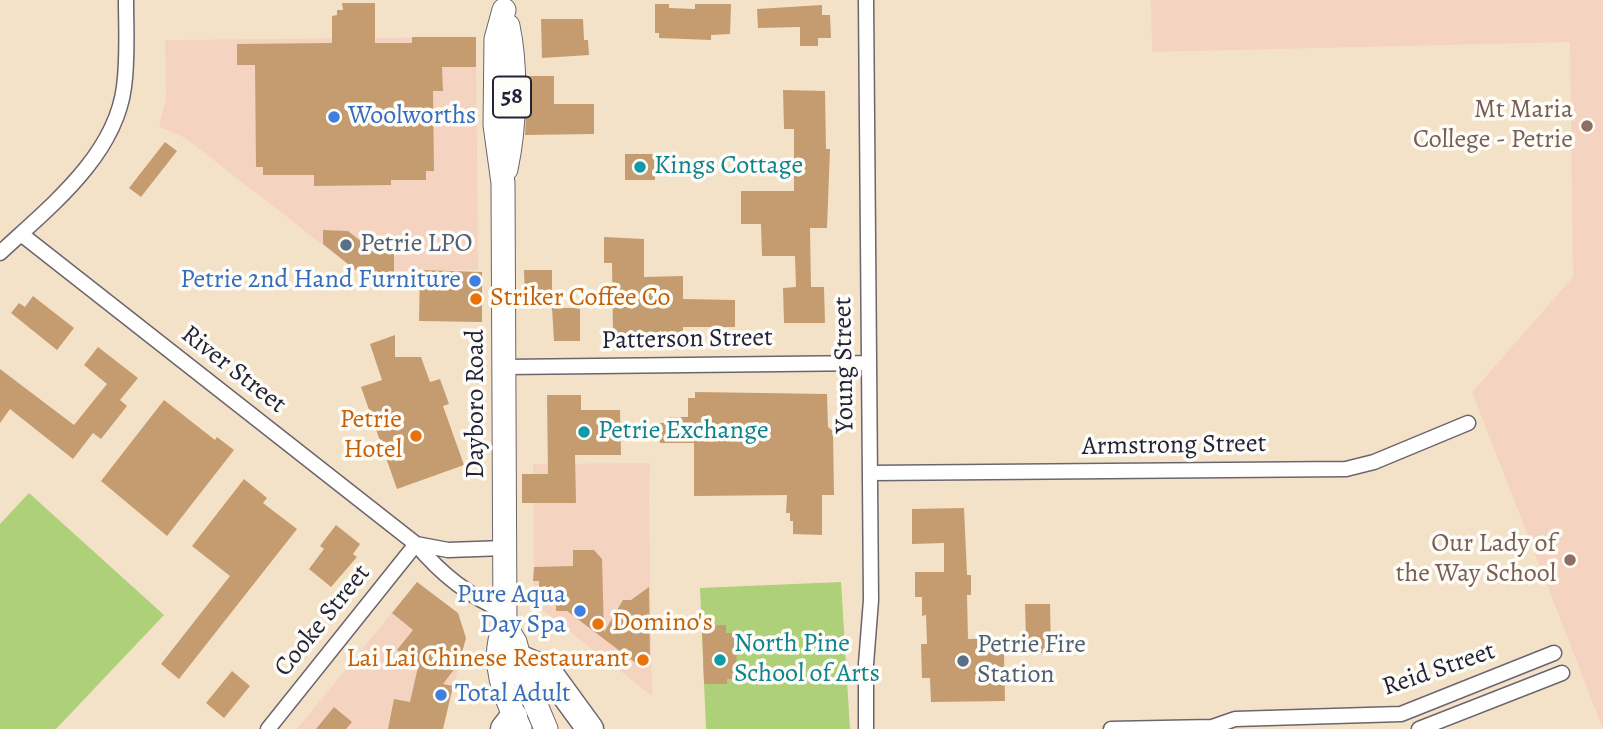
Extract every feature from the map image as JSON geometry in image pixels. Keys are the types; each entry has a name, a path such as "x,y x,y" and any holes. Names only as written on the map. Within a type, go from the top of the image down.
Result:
{"highway":[{"path":"519,658 547,670 590,729"}],"main road":[{"name":"Dayboro Road","path":"504,5 512,43 513,139 503,183 506,368 505,618 496,643 512,725"},
{"name":"Dayboro Road","path":"505,618 546,729"}],"street":[{"path":"0,253 87,167 105,142 116,119 124,89 126,0"},
{"name":"Young Street","path":"866,0 872,600 866,664 866,729"},
{"name":"River Street","path":"21,234 416,544 431,563 475,598 505,618"},
{"name":"Patterson Street","path":"506,368 869,363"},
{"name":"Armstrong Street","path":"871,473 1346,469 1374,462 1468,423"},
{"name":"River Street","path":"416,544 448,550 505,548"},
{"name":"Cooke Street","path":"268,729 416,544"},
{"name":"Reid Street","path":"1111,729 1214,728 1235,719 1401,714 1554,653"},
{"name":"Reid Street","path":"1419,729 1562,673"}],"shaded area":[{"path":"1151,0 1603,0 1603,729 1472,392 1573,277 1570,42 1152,52"},
{"path":"476,37 478,270 358,272 185,138 159,127 166,97 165,40"},
{"path":"650,463 652,696 540,608 534,596 533,464"},
{"path":"417,582 458,613 466,638 443,729 297,729"}],"green space":[{"path":"29,493 164,615 56,729 0,729 0,524"},
{"path":"841,582 850,729 706,729 700,588"}],"building":[{"name":"Woolworths","path":"342,3 375,3 375,43 412,43 412,37 476,37 476,67 442,67 443,91 433,91 434,171 426,171 426,180 391,180 391,185 314,186 314,175 263,175 263,167 256,167 255,65 237,65 237,44 332,43 332,16 337,15 337,10 343,10"},
{"path":"655,4 669,4 669,8 695,9 695,4 731,4 730,34 711,35 711,40 659,38 659,33 655,33"},
{"path":"822,5 822,15 830,15 831,38 818,38 818,46 800,46 800,27 758,28 757,9"},
{"path":"541,19 583,19 584,40 588,40 589,55 542,58"},
{"path":"528,76 554,76 554,104 594,104 594,134 525,135"},
{"path":"783,90 825,91 826,149 830,149 827,228 810,228 811,287 824,287 825,323 784,323 783,288 796,287 795,256 762,256 761,224 741,224 741,191 794,191 794,129 784,129"},
{"path":"165,142 177,151 141,197 129,188"},
{"name":"Kings Cottage","path":"625,154 655,154 655,180 625,180"},
{"path":"323,230 348,231 368,247 394,245 394,272 358,272 323,244"},
{"path":"604,237 644,239 644,277 683,276 683,299 735,300 735,327 683,327 683,334 666,335 620,336 620,333 613,333 612,263 604,263"},
{"path":"420,270 482,272 482,322 419,321"},
{"path":"524,270 552,270 552,300 525,300"},
{"path":"33,296 74,328 57,350 11,313 19,303 25,307"},
{"path":"552,308 580,308 580,341 554,341"},
{"name":"Petrie Hotel","path":"395,335 395,357 421,357 430,382 440,379 449,404 443,406 464,465 397,489 361,387 382,380 370,344"},
{"path":"98,347 138,378 120,400 127,406 101,439 93,433 73,459 10,409 0,423 0,369 74,425 107,384 84,365"},
{"path":"695,392 827,394 828,427 833,431 834,495 822,495 822,535 793,534 793,521 790,521 790,513 786,513 787,495 694,496 694,443 660,443 660,423 669,423 669,417 688,417 688,398 695,398"},
{"name":"Petrie Exchange","path":"547,395 581,395 581,410 620,410 621,455 575,455 576,503 522,503 522,474 548,474"},
{"path":"164,400 215,440 217,437 234,450 167,536 101,481"},
{"path":"244,479 267,498 263,503 297,529 179,679 161,664 230,576 192,546"},
{"path":"964,508 967,575 971,575 971,595 967,595 968,639 1026,638 1025,604 1050,604 1051,653 1004,653 1005,701 931,702 930,678 922,678 921,644 927,644 926,615 922,616 922,597 915,597 915,572 944,572 944,543 912,544 912,509"},
{"path":"336,525 360,544 353,554 357,557 331,587 309,569 324,549 320,546"},
{"path":"573,550 594,550 602,559 604,632 623,600 631,600 649,587 650,657 641,667 567,611 556,611 556,605 539,605 539,581 533,581 534,567 573,566"},
{"path":"417,582 458,613 466,638 459,663 443,684 453,686 443,729 388,729 394,699 410,702 418,667 397,650 413,630 392,613"},
{"name":"North Pine School of Arts","path":"726,625 726,633 736,633 737,679 727,679 727,684 704,684 702,626"},
{"path":"232,671 250,686 224,718 206,703"},
{"path":"334,707 352,722 346,729 316,729"}],"place":[{"name":"Woolworths","path":"334,117"},
{"name":"Mt Maria College - Petrie","path":"1587,126"},
{"name":"Kings Cottage","path":"640,167"},
{"name":"Petrie LPO","path":"346,245"},
{"name":"Petrie 2nd Hand Furniture","path":"475,281"},
{"name":"Striker Coffee Co","path":"476,299"},
{"name":"Petrie Exchange","path":"584,432"},
{"name":"Petrie Hotel","path":"416,436"},
{"name":"Our Lady of the Way School","path":"1570,560"},
{"name":"Pure Aqua Day Spa","path":"580,611"},
{"name":"Domino's","path":"598,624"},
{"name":"Lai Lai Chinese Restaurant","path":"643,660"},
{"name":"North Pine School of Arts","path":"720,660"},
{"name":"Petrie Fire Station","path":"963,661"},
{"name":"Total Adult","path":"441,695"}]}
